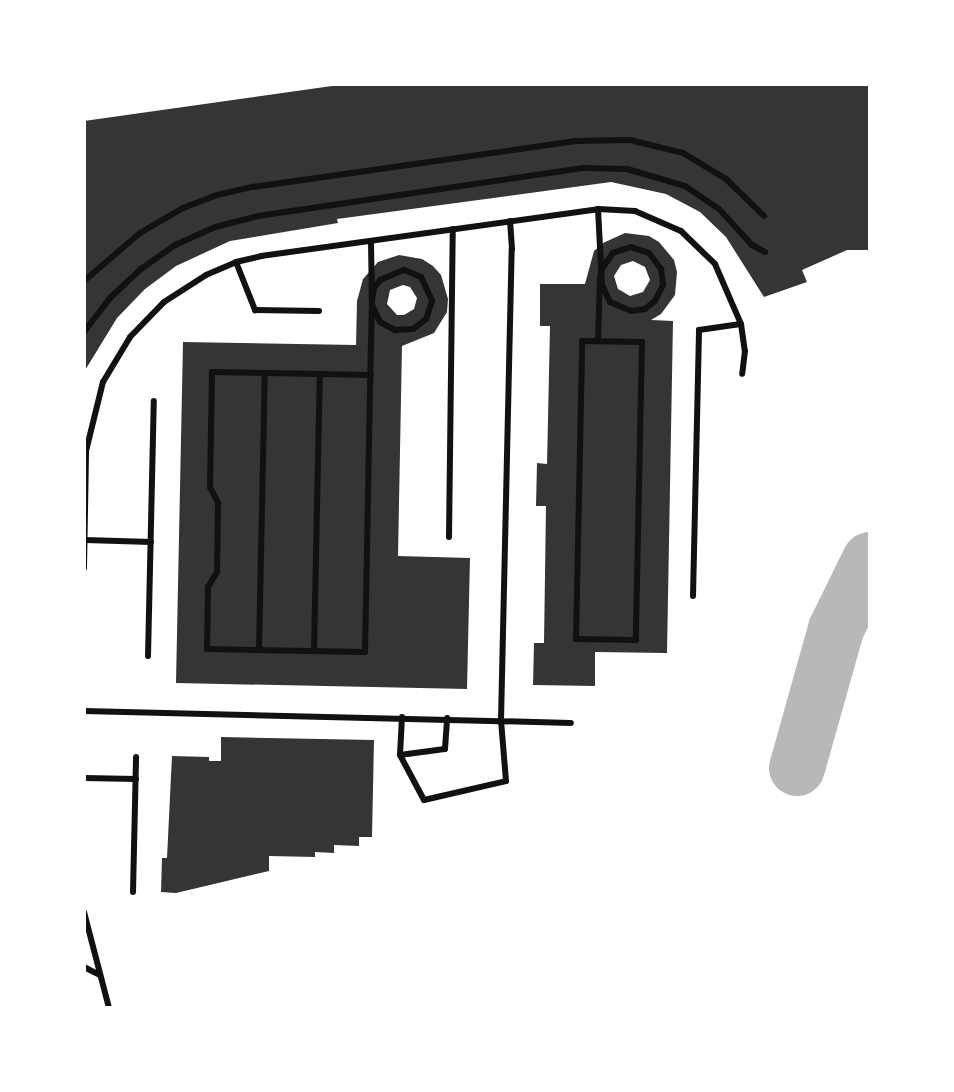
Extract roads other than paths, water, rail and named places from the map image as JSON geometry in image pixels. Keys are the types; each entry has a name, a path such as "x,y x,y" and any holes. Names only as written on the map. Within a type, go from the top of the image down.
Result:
{"lane":[{"path":"84,281 140,233 183,208 217,195 253,187 576,141 630,140 683,153 726,179 764,216"},
{"path":"84,332 110,298 141,269 175,245 215,227 258,216 584,168 627,169 685,186 719,209 752,245 765,252"},
{"path":"598,209 602,285 605,296 617,307 638,311 650,305 660,294 661,269 657,260 641,249 631,247 613,253 602,269 599,326 598,341"},
{"path":"84,568 89,429 103,382 130,337 164,302 206,275 236,262 598,209 650,215 695,241 726,283 741,324 745,351 742,374"},
{"path":"402,717 400,755 424,800 506,781 501,720 512,249 510,221"},
{"path":"449,537 453,229"},
{"path":"371,241 372,305 380,322 401,331 413,329 426,319 432,301 427,284 413,272 404,270 387,274 374,288 372,300 371,345 371,375 365,652 207,649 208,587 217,572 218,503 210,487 212,372 371,375"},
{"path":"236,262 255,310 319,311"},
{"path":"693,596 699,330 741,324"},
{"path":"582,341 598,341 642,342 636,640 576,639 582,341"},
{"path":"259,650 265,373"},
{"path":"314,651 320,374"},
{"path":"148,656 154,401"},
{"path":"85,540 151,542"},
{"path":"84,711 571,723"},
{"path":"400,755 445,749 447,718"},
{"path":"133,892 136,757"},
{"path":"84,778 136,779"},
{"path":"84,912 109,1008"},
{"path":"84,967 100,975"}]}
